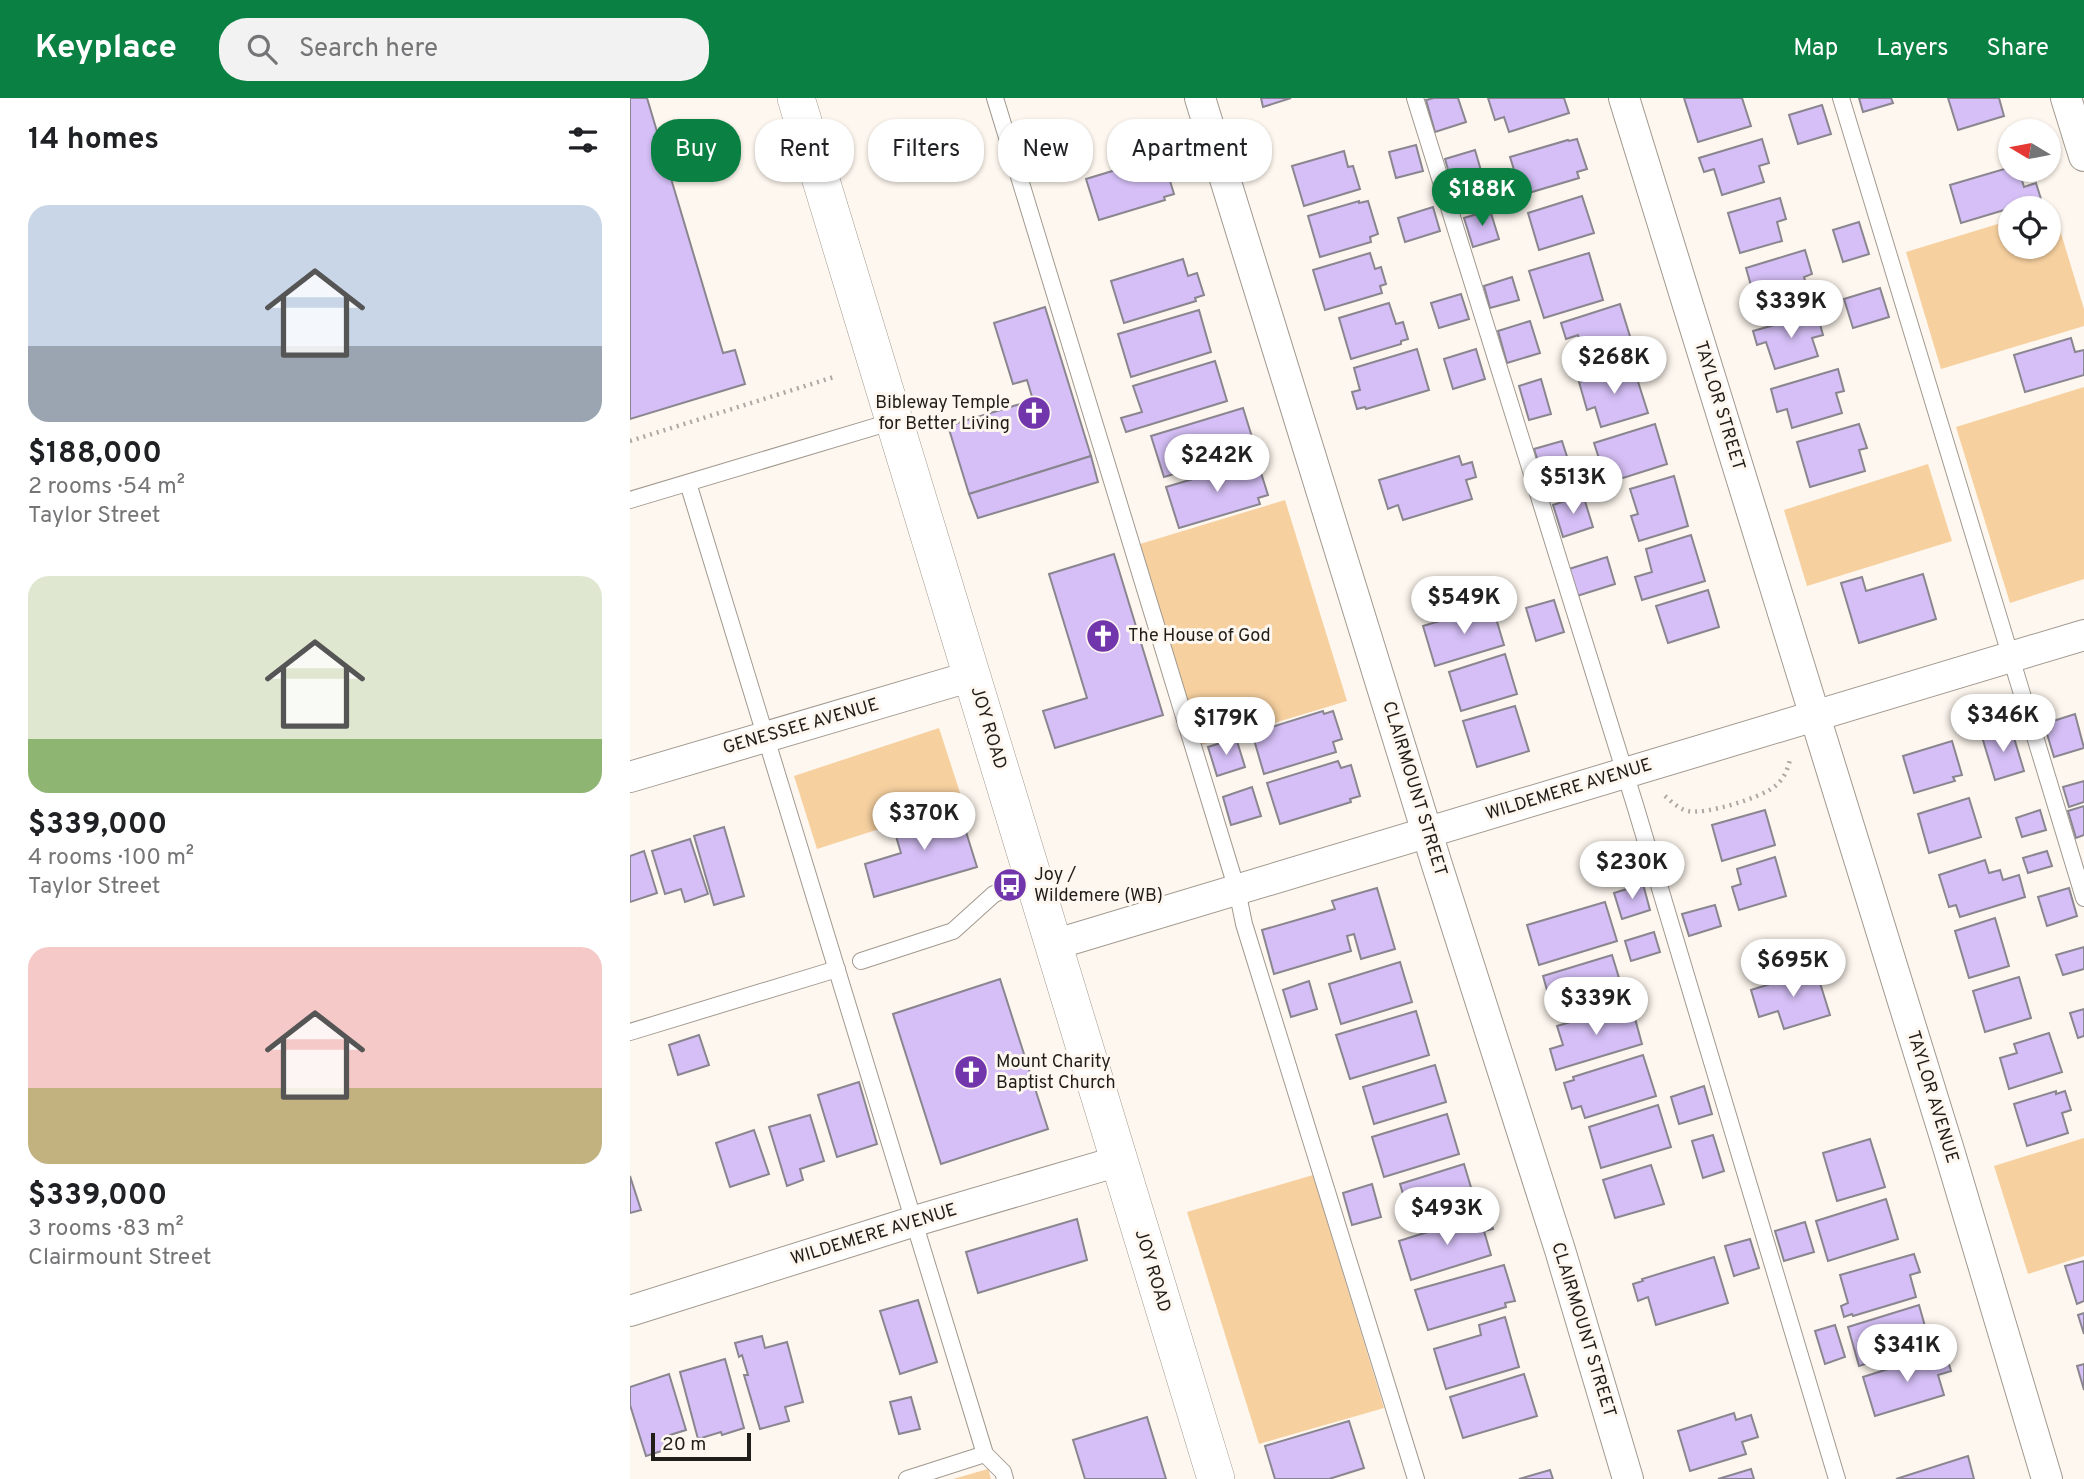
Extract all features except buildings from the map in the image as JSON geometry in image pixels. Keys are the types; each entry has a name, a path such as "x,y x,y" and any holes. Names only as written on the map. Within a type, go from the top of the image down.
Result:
{"street":[{"name":"JOY ROAD","path":"796,98 1216,1479"},
{"name":"CLAIRMOUNT STREET","path":"1200,98 1437,865 1560,1250 1628,1479"},
{"name":"TAYLOR STREET","path":"1624,98 1815,715"},
{"path":"2066,98 2084,156"},
{"name":"WILDEMERE AVENUE","path":"1053,945 2084,635"},
{"name":"GENESSEE AVENUE","path":"630,777 972,676"},
{"name":"TAYLOR AVENUE","path":"1815,715 2047,1479"},
{"name":"WILDEMERE AVENUE","path":"630,1311 915,1221 1119,1161"}],"lane":[{"path":"995,98 1237,890 1244,924 1416,1479"},
{"path":"1415,98 1625,773 1837,1479"},
{"path":"1842,98 2084,898"},
{"path":"630,500 894,421"},
{"path":"688,483 985,1454 1003,1472 1005,1479"},
{"path":"862,961 953,930 994,894 1034,880"},
{"path":"630,1032 837,969"},
{"path":"907,1479 985,1454"}],"path":[{"path":"630,441 837,376"},
{"path":"1665,796 1686,811 1702,813 1759,795 1774,787 1787,772 1790,759"}],"shaded area":[{"path":"1998,224 1998,259 2061,259 2061,233 2084,309 2084,326 1941,369 1906,252"},
{"path":"2084,387 2084,579 2010,603 1956,427"},
{"path":"1928,464 1952,541 1807,586 1784,510"},
{"path":"1285,500 1347,701 1201,745 1140,544"},
{"path":"939,728 963,802 817,849 794,776"},
{"path":"2084,1138 2084,1256 2028,1274 1994,1166"},
{"path":"1313,1175 1384,1408 1259,1444 1187,1212"},
{"path":"988,1469 991,1479 953,1479"}],"place":[{"name":"Bibleway Temple for Better Living","path":"1034,413"},
{"name":"The House of God","path":"1103,636"},
{"name":"Joy / Wildemere (WB)","path":"1010,885"},
{"name":"Mount Charity Baptist Church","path":"971,1072"}]}
